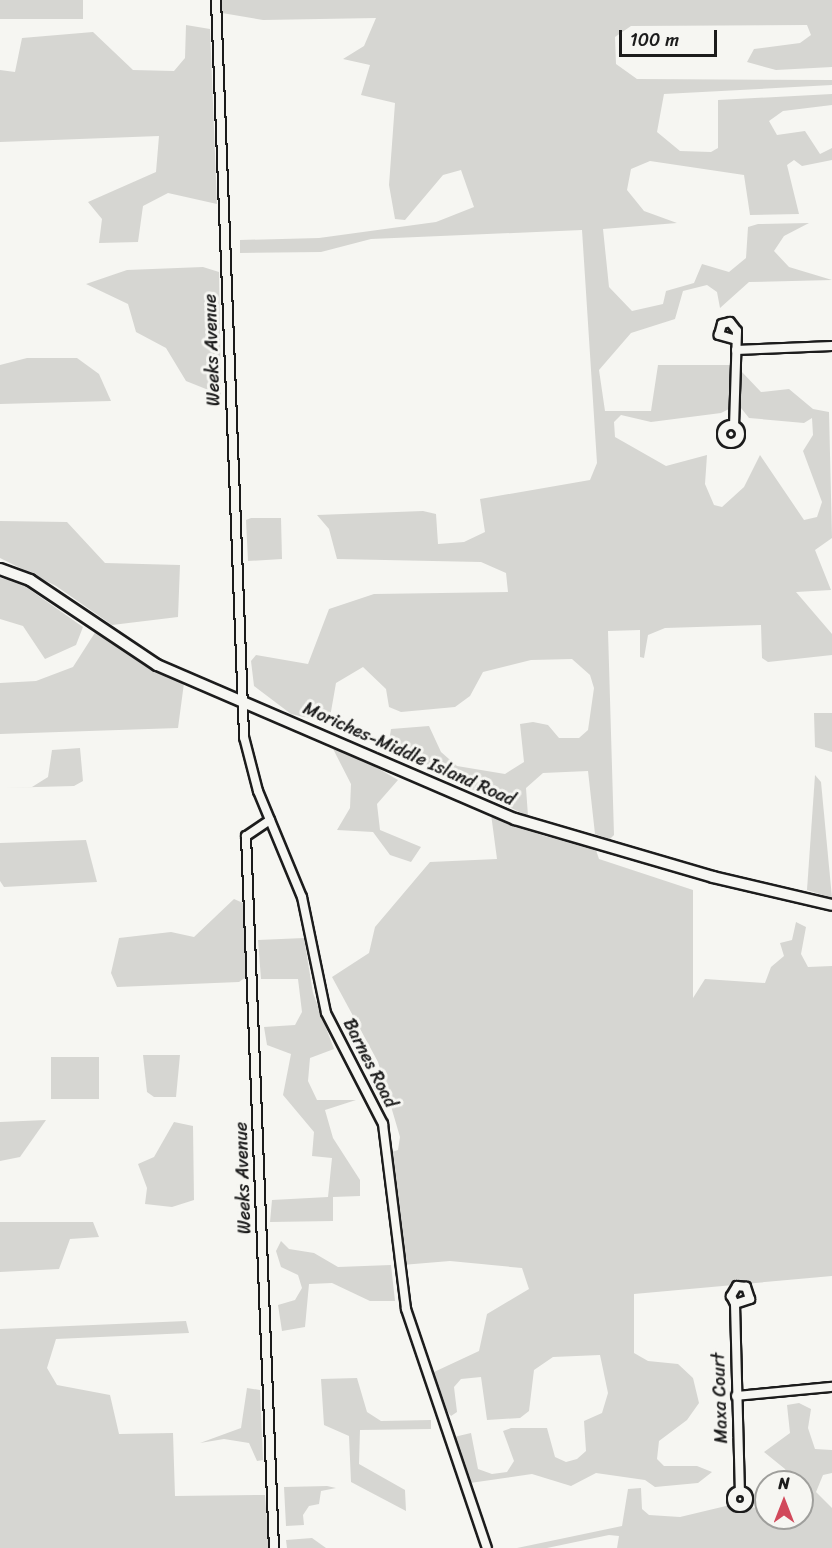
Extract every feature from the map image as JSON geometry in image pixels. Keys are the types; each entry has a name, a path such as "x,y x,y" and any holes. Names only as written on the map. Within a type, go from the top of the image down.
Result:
{"main road":[{"name":"Moriches-Middle Island Road","path":"0,569 30,580 157,665 542,829 832,905"}],"street":[{"name":"Weeks Avenue","path":"216,0 241,699"},
{"path":"733,339 736,350 734,425"},
{"path":"736,350 832,346"},
{"name":"Barnes Road","path":"241,699 247,754 270,820 302,897 326,1013 383,1124 406,1309 487,1548"},
{"name":"Weeks Avenue","path":"270,820 246,836 274,1548"},
{"name":"Maxa Court","path":"735,1304 740,1491"},
{"path":"736,1396 832,1387"}],"shaded area":[{"path":"0,0 83,0 83,19 0,19"},
{"path":"222,0 832,0 832,67 776,70 747,62 754,49 800,43 811,35 807,25 631,26 615,37 616,64 637,79 832,80 832,85 664,94 657,132 680,151 711,152 718,148 718,100 832,94 832,105 783,111 769,121 777,135 805,131 820,154 832,148 832,160 802,166 794,160 787,165 799,214 750,215 744,175 650,161 631,169 627,190 644,211 677,223 603,229 609,287 632,311 663,304 666,291 694,283 702,264 729,272 746,258 748,227 758,224 809,223 784,236 774,251 789,267 832,280 749,282 720,308 717,292 707,285 683,291 675,319 631,333 599,370 605,411 651,411 658,365 731,365 731,408 721,413 651,422 621,415 614,422 615,437 666,466 707,455 705,484 714,505 722,507 744,487 760,455 804,520 817,517 822,502 803,451 813,435 812,418 804,423 749,418 741,408 741,371 761,392 789,389 813,409 829,412 832,538 815,550 831,590 796,592 832,634 832,655 768,662 762,658 761,625 665,628 648,635 644,658 640,657 640,630 608,631 614,835 610,839 595,834 588,771 543,773 526,788 528,816 388,749 391,729 429,726 441,752 457,766 505,774 524,762 520,724 533,722 548,725 559,738 579,738 588,730 594,688 590,675 572,659 531,660 483,672 470,696 455,707 401,712 389,707 386,689 363,667 336,683 329,723 291,714 254,686 251,661 256,655 308,664 329,609 374,594 508,592 506,573 481,562 337,559 329,529 317,515 423,511 436,514 438,544 464,542 485,532 480,499 590,480 597,463 582,230 371,239 321,252 240,253 240,240 319,238 436,222 474,207 461,170 443,175 405,220 395,219 389,185 395,103 361,95 370,65 343,59 364,46 376,18 263,20 222,13"},
{"path":"186,25 210,29 217,204 168,193 143,206 138,242 99,243 102,219 88,202 156,172 159,136 0,142 0,70 15,72 22,38 93,32 133,70 174,71 185,58"},
{"path":"203,267 219,272 221,395 186,381 166,348 136,332 128,304 86,284 127,270"},
{"path":"27,358 77,358 99,374 111,401 0,404 0,365"},
{"path":"281,518 282,559 248,561 246,520"},
{"path":"0,521 67,522 105,563 180,565 178,617 112,625 56,586 0,558"},
{"path":"0,578 19,582 83,627 76,645 45,659 23,626 0,619"},
{"path":"96,631 184,683 178,728 0,734 0,683 36,681 73,667"},
{"path":"814,713 832,713 832,752 815,747"},
{"path":"328,739 398,780 377,804 380,830 421,847 411,862 390,855 373,832 337,830 350,808 351,784"},
{"path":"80,748 83,781 74,786 0,788 32,787 48,777 52,750"},
{"path":"815,775 821,782 832,898 807,890"},
{"path":"491,814 544,836 595,847 599,859 693,890 693,998 705,979 765,983 771,967 784,956 780,943 792,940 796,922 806,927 801,954 808,967 832,966 832,1276 634,1294 634,1353 648,1361 678,1364 693,1378 699,1403 687,1420 659,1441 657,1459 664,1466 697,1466 712,1472 698,1483 655,1487 645,1480 596,1473 571,1486 532,1474 470,1483 454,1437 471,1433 478,1469 492,1474 507,1472 514,1461 503,1431 511,1428 547,1428 555,1457 566,1462 577,1459 586,1451 584,1421 602,1413 608,1393 600,1355 553,1357 534,1370 529,1411 520,1418 487,1420 481,1377 461,1379 454,1387 457,1412 451,1416 445,1408 434,1372 479,1351 487,1314 529,1289 522,1268 450,1261 402,1265 392,1152 398,1150 400,1137 378,1062 332,977 369,953 375,927 430,862 497,859"},
{"path":"86,840 97,882 4,887 0,881 0,843"},
{"path":"234,899 243,903 246,977 239,982 117,987 111,973 119,938 171,932 194,937"},
{"path":"304,938 313,993 334,1049 310,1058 308,1081 317,1100 356,1100 325,1110 333,1138 360,1180 360,1196 333,1197 333,1221 270,1222 272,1200 328,1197 332,1158 312,1156 314,1132 283,1095 291,1054 267,1045 264,1027 295,1025 302,1012 298,979 261,979 258,940"},
{"path":"143,1055 180,1055 176,1097 154,1097 147,1092"},
{"path":"51,1057 99,1057 99,1099 51,1099"},
{"path":"46,1120 20,1157 0,1161 0,1122"},
{"path":"174,1122 193,1126 194,1200 172,1207 145,1204 147,1188 138,1164 154,1157"},
{"path":"0,1222 93,1222 99,1237 70,1239 59,1269 0,1272"},
{"path":"281,1241 289,1249 314,1253 338,1267 391,1265 395,1301 370,1301 332,1283 309,1284 305,1327 282,1331 278,1305 295,1300 302,1288 298,1275 281,1267 276,1251"},
{"path":"186,1321 189,1333 56,1339 47,1368 57,1385 110,1395 119,1434 173,1433 175,1496 265,1495 269,1548 0,1548 0,1329"},
{"path":"357,1378 367,1412 381,1421 431,1420 431,1429 360,1430 359,1464 405,1490 406,1511 351,1482 349,1436 324,1425 321,1379"},
{"path":"247,1388 260,1390 263,1460 257,1461 249,1443 224,1439 200,1443 241,1428"},
{"path":"799,1403 811,1409 808,1428 815,1449 832,1450 832,1473 823,1475 816,1492 832,1508 832,1548 617,1548 619,1536 609,1535 547,1548 517,1548 622,1526 628,1489 641,1488 642,1509 649,1515 680,1517 726,1506 754,1507 754,1530 814,1530 814,1470 785,1470 764,1452 790,1433 787,1405"},
{"path":"327,1486 336,1488 321,1491 319,1504 309,1506 303,1515 304,1525 286,1526 284,1487"},
{"path":"312,1538 326,1548 287,1548 286,1540"}]}
